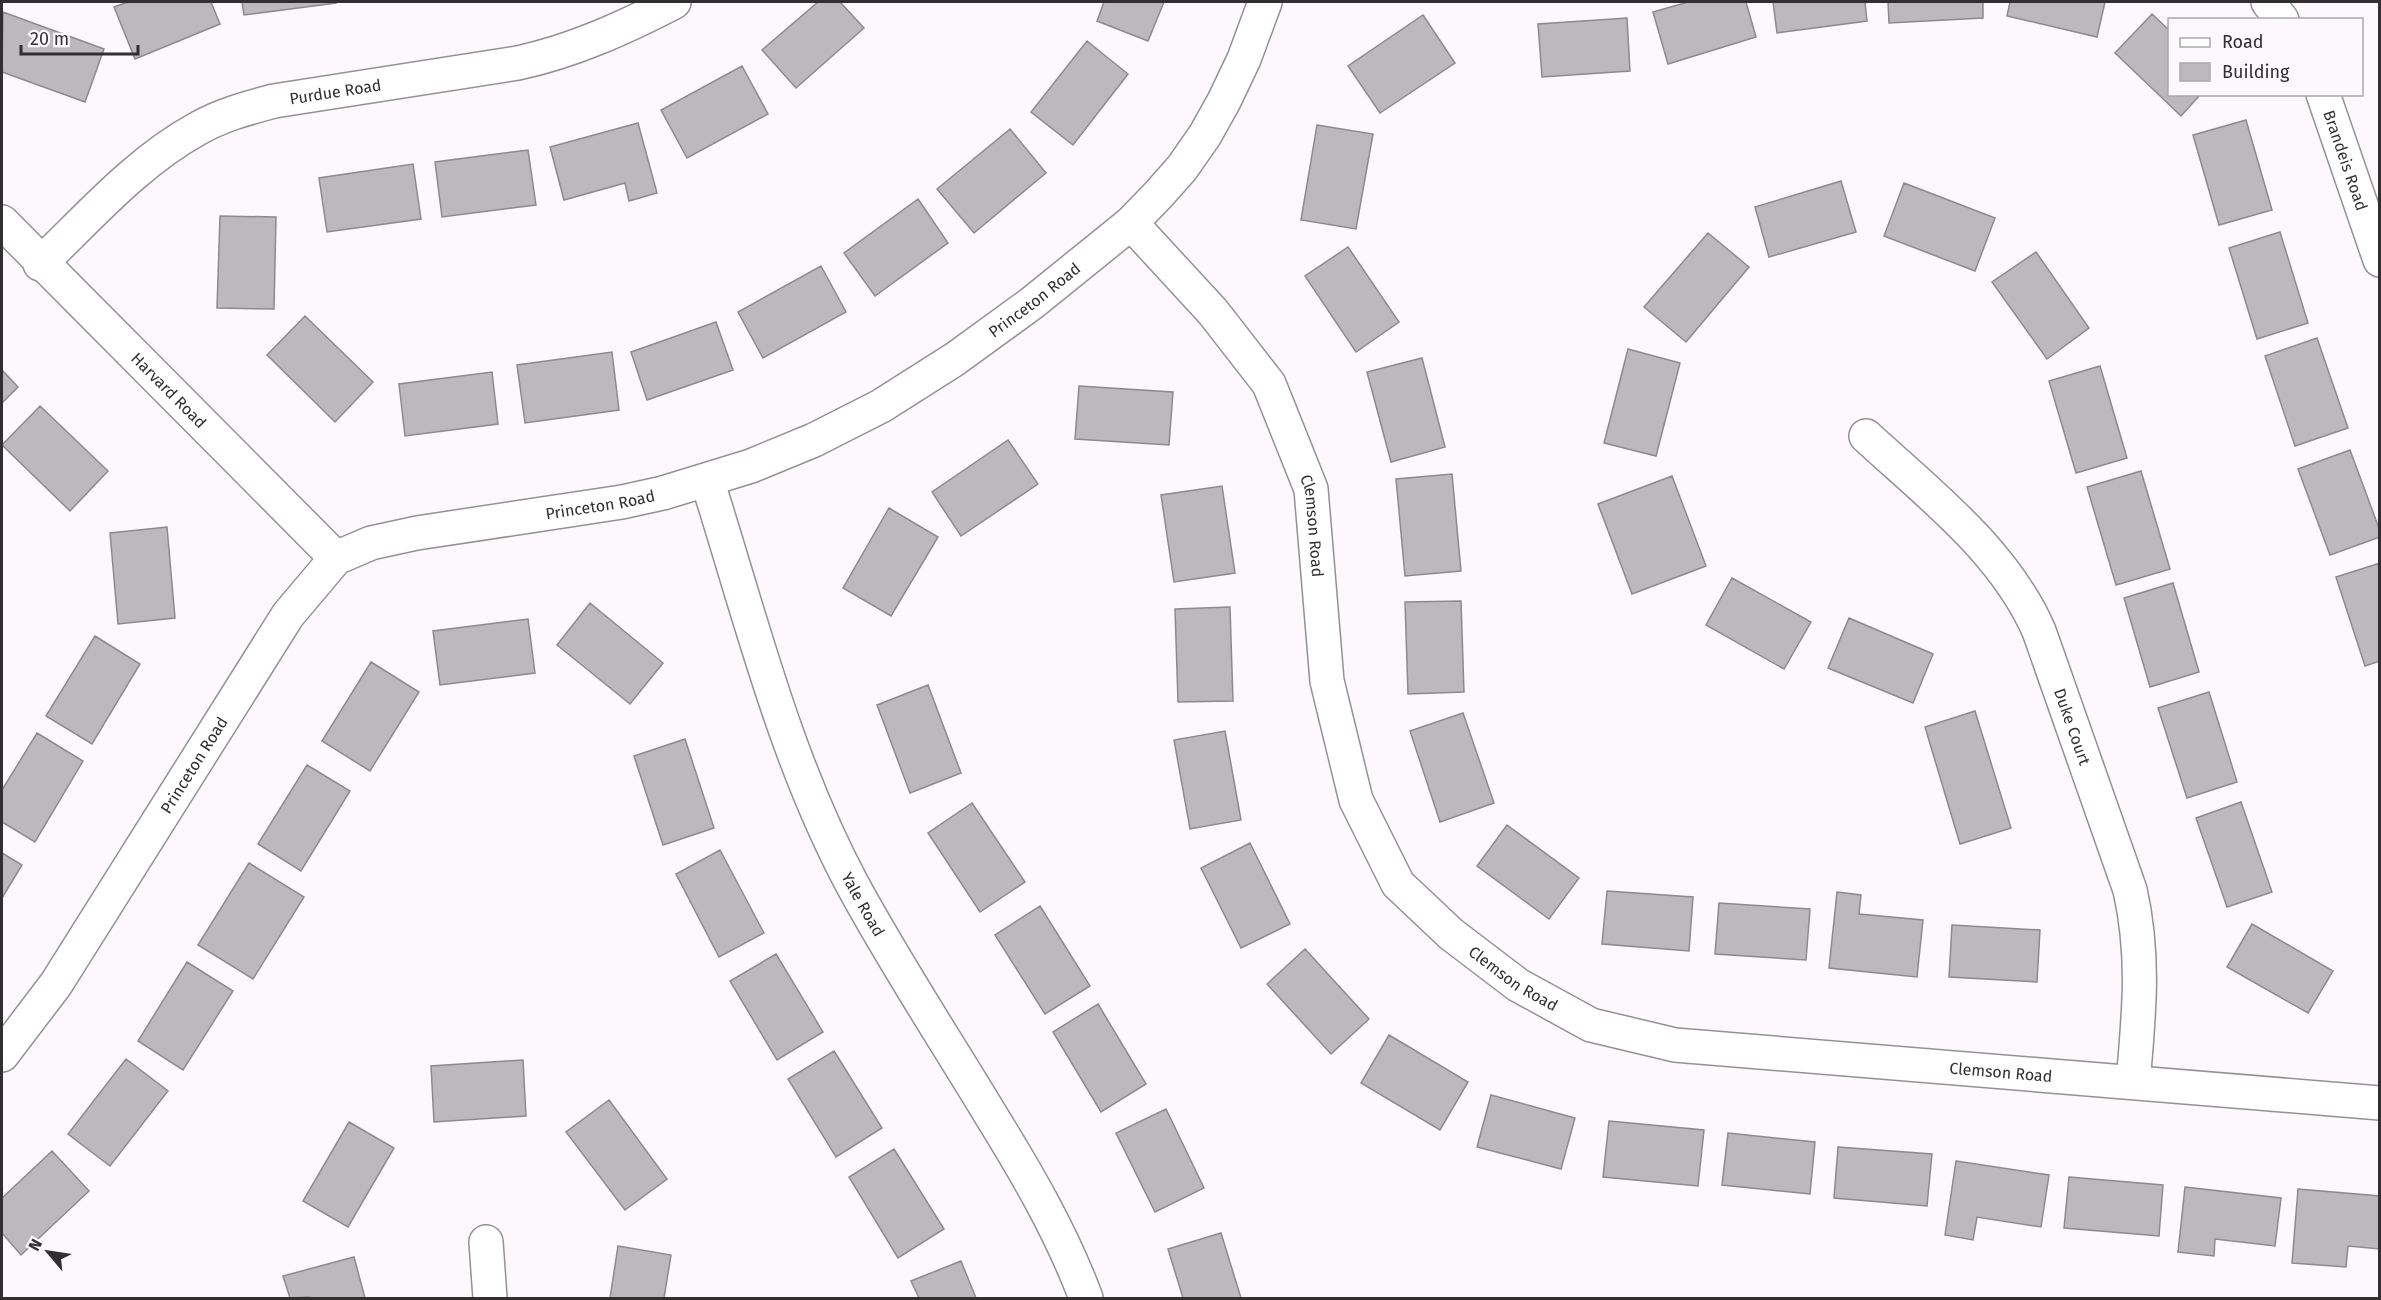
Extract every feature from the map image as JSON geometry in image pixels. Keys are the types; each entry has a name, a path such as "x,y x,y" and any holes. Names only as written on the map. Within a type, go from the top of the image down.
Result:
{"street":[{"name":"Purdue Road","path":"40,264 133,176 169,146 198,128 238,111 274,101 518,63 548,56 605,35 674,2"},
{"name":"Princeton Road","path":"2,1055 56,984 288,615 336,558 371,543 417,533 621,502 663,493 751,466 814,440 881,406 955,359 1032,303 1131,223 1182,168 1205,135 1244,58 1265,2"},
{"path":"2268,2 2280,18"},
{"name":"Brandeis Road","path":"2324,96 2379,261"},
{"name":"Harvard Road","path":"2,222 40,264 336,558"},
{"name":"Clemson Road","path":"1131,223 1213,312 1269,384 1311,489 1327,681 1356,800 1398,884 1451,934 1518,985 1591,1025 1675,1046 2379,1103"},
{"name":"Duke Court","path":"1866,436 1971,534 2027,603 2039,630 2130,890 2136,918 2141,978 2133,1082"},
{"name":"Yale Road","path":"707,480 789,744 828,837 874,922 1048,1212 1074,1264 1086,1299"},
{"path":"486,1242 489,1299"}],"building":[{"path":"128,2 211,2 220,24 135,59 114,7"},
{"path":"242,2 336,2 336,3 244,15"},
{"path":"818,2 840,2 864,28 796,88 762,50"},
{"path":"1104,2 1164,2 1148,41 1097,21"},
{"path":"1688,2 1746,2 1756,37 1668,64 1653,12"},
{"path":"1773,2 1865,2 1867,21 1777,33"},
{"path":"1888,2 1983,2 1983,18 1889,23"},
{"path":"2010,2 2105,2 2097,37 2007,16"},
{"path":"3,12 104,49 85,102 2,72"},
{"path":"2152,14 2168,29 2168,96 2199,96 2181,116 2115,53"},
{"path":"1423,15 1455,63 1380,113 1348,66"},
{"path":"1627,18 1630,71 1542,77 1538,24"},
{"path":"1087,41 1128,74 1073,145 1031,112"},
{"path":"742,66 768,114 687,158 661,110"},
{"path":"2246,120 2272,210 2219,225 2193,135"},
{"path":"638,123 657,193 629,201 625,183 564,200 550,147"},
{"path":"1317,125 1373,134 1356,229 1301,220"},
{"path":"1010,129 1046,173 974,233 937,189"},
{"path":"528,150 536,205 442,217 435,162"},
{"path":"413,164 421,219 327,232 319,178"},
{"path":"1841,181 1856,232 1769,257 1755,207"},
{"path":"1904,183 1995,218 1975,271 1884,236"},
{"path":"918,199 948,243 875,296 844,253"},
{"path":"220,216 276,217 274,309 217,308"},
{"path":"2280,232 2308,323 2257,339 2229,248"},
{"path":"1708,233 1749,267 1686,342 1644,307"},
{"path":"1348,247 1399,322 1356,352 1305,276"},
{"path":"2036,252 2089,328 2047,359 1992,282"},
{"path":"821,266 846,312 763,358 738,312"},
{"path":"305,316 373,382 335,422 267,355"},
{"path":"716,322 733,370 647,400 631,352"},
{"path":"2317,338 2348,428 2295,446 2265,356"},
{"path":"1628,349 1680,363 1656,456 1604,443"},
{"path":"612,352 619,410 525,423 517,365"},
{"path":"1422,358 1445,447 1391,462 1367,372"},
{"path":"2100,366 2127,458 2076,473 2049,381"},
{"path":"2,370 18,387 2,403"},
{"path":"492,372 498,424 405,436 399,384"},
{"path":"1079,386 1173,392 1169,445 1075,439"},
{"path":"40,406 108,471 70,511 2,445"},
{"path":"1008,440 1038,484 961,536 932,492"},
{"path":"2350,450 2380,531 2380,537 2330,555 2298,469"},
{"path":"2141,471 2170,569 2116,585 2087,487"},
{"path":"1452,474 1461,571 1405,576 1396,479"},
{"path":"1672,476 1706,566 1632,594 1598,504"},
{"path":"1222,486 1235,573 1174,582 1161,495"},
{"path":"889,508 938,537 891,616 843,588"},
{"path":"167,527 175,618 118,624 110,533"},
{"path":"2380,563 2380,661 2365,666 2336,577"},
{"path":"1732,578 1811,622 1784,669 1706,625"},
{"path":"2173,583 2199,672 2150,687 2124,598"},
{"path":"1461,601 1464,692 1408,694 1405,602"},
{"path":"590,603 663,663 630,704 557,645"},
{"path":"1230,607 1233,701 1178,702 1175,609"},
{"path":"1849,618 1933,654 1913,703 1828,668"},
{"path":"528,619 535,673 440,685 433,631"},
{"path":"95,636 140,664 92,744 46,716"},
{"path":"371,662 419,692 370,771 322,741"},
{"path":"928,685 961,773 910,793 877,705"},
{"path":"2209,692 2237,782 2187,798 2158,708"},
{"path":"1975,711 2011,828 1960,844 1925,727"},
{"path":"1463,713 1494,803 1440,822 1410,731"},
{"path":"1225,731 1241,820 1190,829 1174,740"},
{"path":"37,733 83,761 35,842 2,822 2,790"},
{"path":"685,739 714,828 663,845 634,756"},
{"path":"307,765 350,791 301,871 258,844"},
{"path":"2241,802 2272,892 2227,907 2196,818"},
{"path":"972,803 1025,882 980,912 928,833"},
{"path":"1507,825 1579,878 1549,919 1477,866"},
{"path":"1250,843 1290,924 1241,948 1201,868"},
{"path":"720,850 764,933 719,957 676,874"},
{"path":"2,853 22,865 2,898"},
{"path":"249,863 304,897 253,979 198,945"},
{"path":"1607,891 1693,897 1689,951 1602,944"},
{"path":"1837,892 1861,895 1859,914 1923,920 1917,977 1829,968"},
{"path":"1719,903 1810,909 1806,960 1715,954"},
{"path":"1040,906 1090,986 1045,1014 995,935"},
{"path":"2252,924 2333,971 2308,1013 2227,967"},
{"path":"1952,925 2040,930 2037,982 1949,977"},
{"path":"1305,949 1369,1019 1331,1054 1267,984"},
{"path":"776,954 823,1032 777,1060 730,981"},
{"path":"187,962 233,991 183,1070 138,1041"},
{"path":"1098,1004 1146,1084 1101,1112 1053,1032"},
{"path":"1389,1035 1468,1082 1440,1130 1361,1083"},
{"path":"834,1051 882,1128 836,1157 788,1079"},
{"path":"126,1059 168,1091 110,1166 68,1134"},
{"path":"523,1060 526,1116 434,1122 431,1066"},
{"path":"1491,1095 1575,1118 1561,1169 1477,1147"},
{"path":"609,1100 667,1179 625,1210 566,1132"},
{"path":"1166,1109 1204,1188 1155,1212 1116,1133"},
{"path":"1609,1121 1704,1130 1698,1186 1603,1177"},
{"path":"349,1122 394,1148 348,1227 303,1201"},
{"path":"1728,1133 1815,1142 1810,1194 1722,1185"},
{"path":"1838,1147 1932,1154 1927,1206 1834,1198"},
{"path":"894,1149 944,1229 898,1258 849,1177"},
{"path":"52,1151 89,1191 21,1255 2,1233 2,1198"},
{"path":"1956,1161 2049,1175 2041,1227 1977,1217 1973,1240 1945,1235"},
{"path":"2069,1177 2163,1185 2159,1236 2064,1228"},
{"path":"2185,1187 2281,1198 2275,1246 2215,1239 2214,1256 2178,1252"},
{"path":"2298,1189 2380,1196 2380,1249 2348,1246 2346,1267 2292,1263"},
{"path":"1221,1233 1241,1298 1183,1298 1168,1249"},
{"path":"618,1246 671,1255 664,1298 610,1298"},
{"path":"354,1257 365,1298 290,1298 283,1276"},
{"path":"961,1261 976,1298 919,1298 911,1281"}]}
